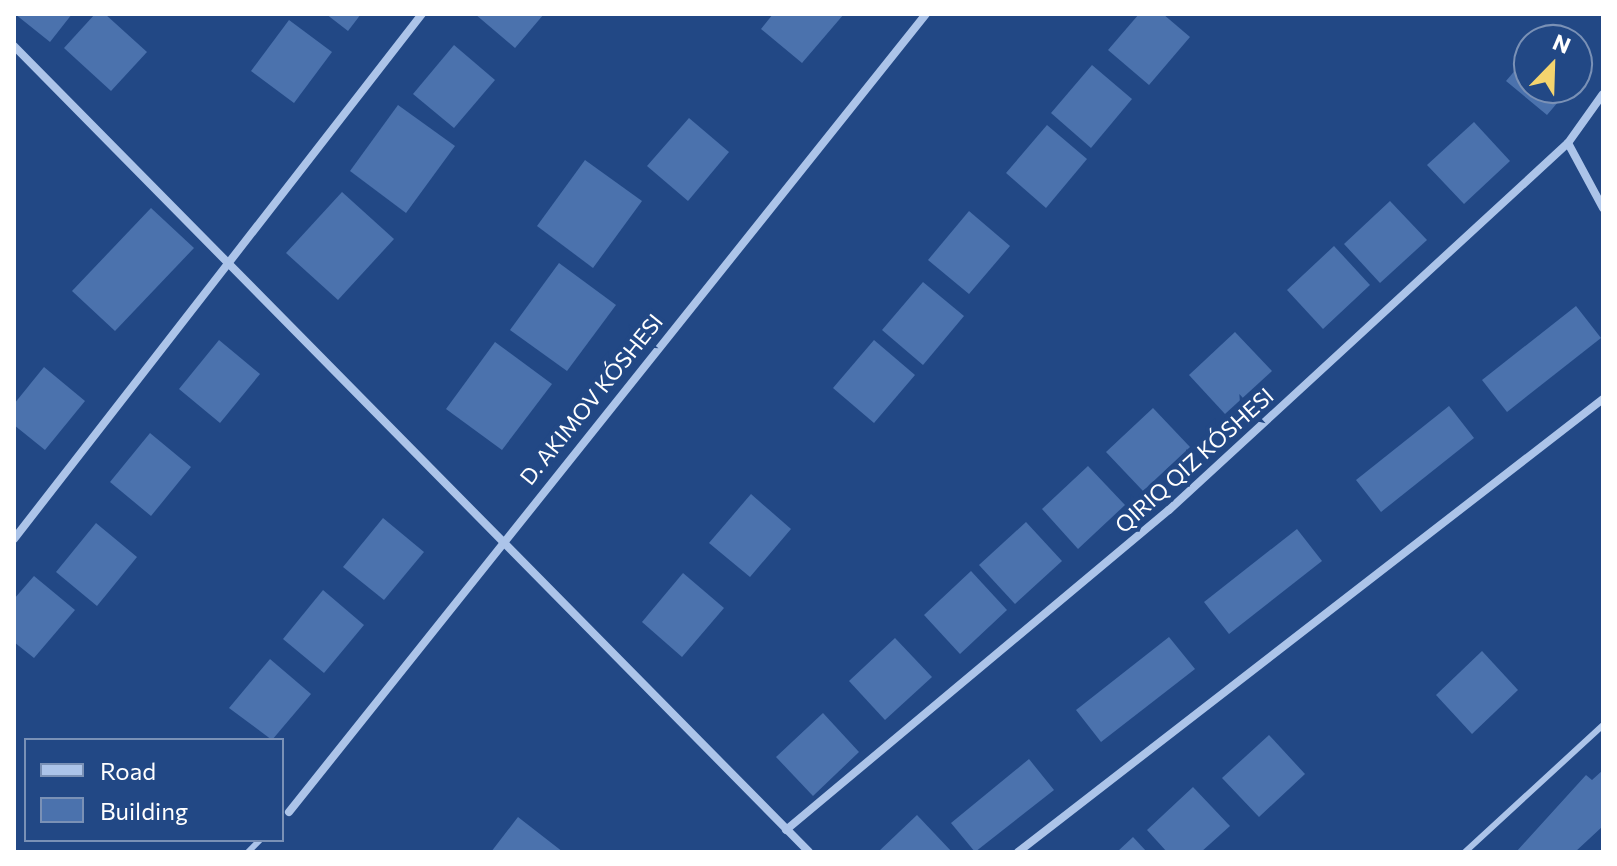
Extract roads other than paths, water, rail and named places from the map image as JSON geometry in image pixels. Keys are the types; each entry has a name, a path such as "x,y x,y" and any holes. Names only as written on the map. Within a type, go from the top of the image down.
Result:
{"street":[{"path":"14,539 422,14"},
{"name":"D. AKIMOV KÓSHESI","path":"286,816 501,539 926,14"},
{"path":"14,46 809,852"},
{"path":"786,830 1169,510 1568,143 1603,94"},
{"path":"1568,143 1603,208"},
{"path":"1018,852 1603,399"}],"lane":[{"path":"1465,852 1603,725"}]}
